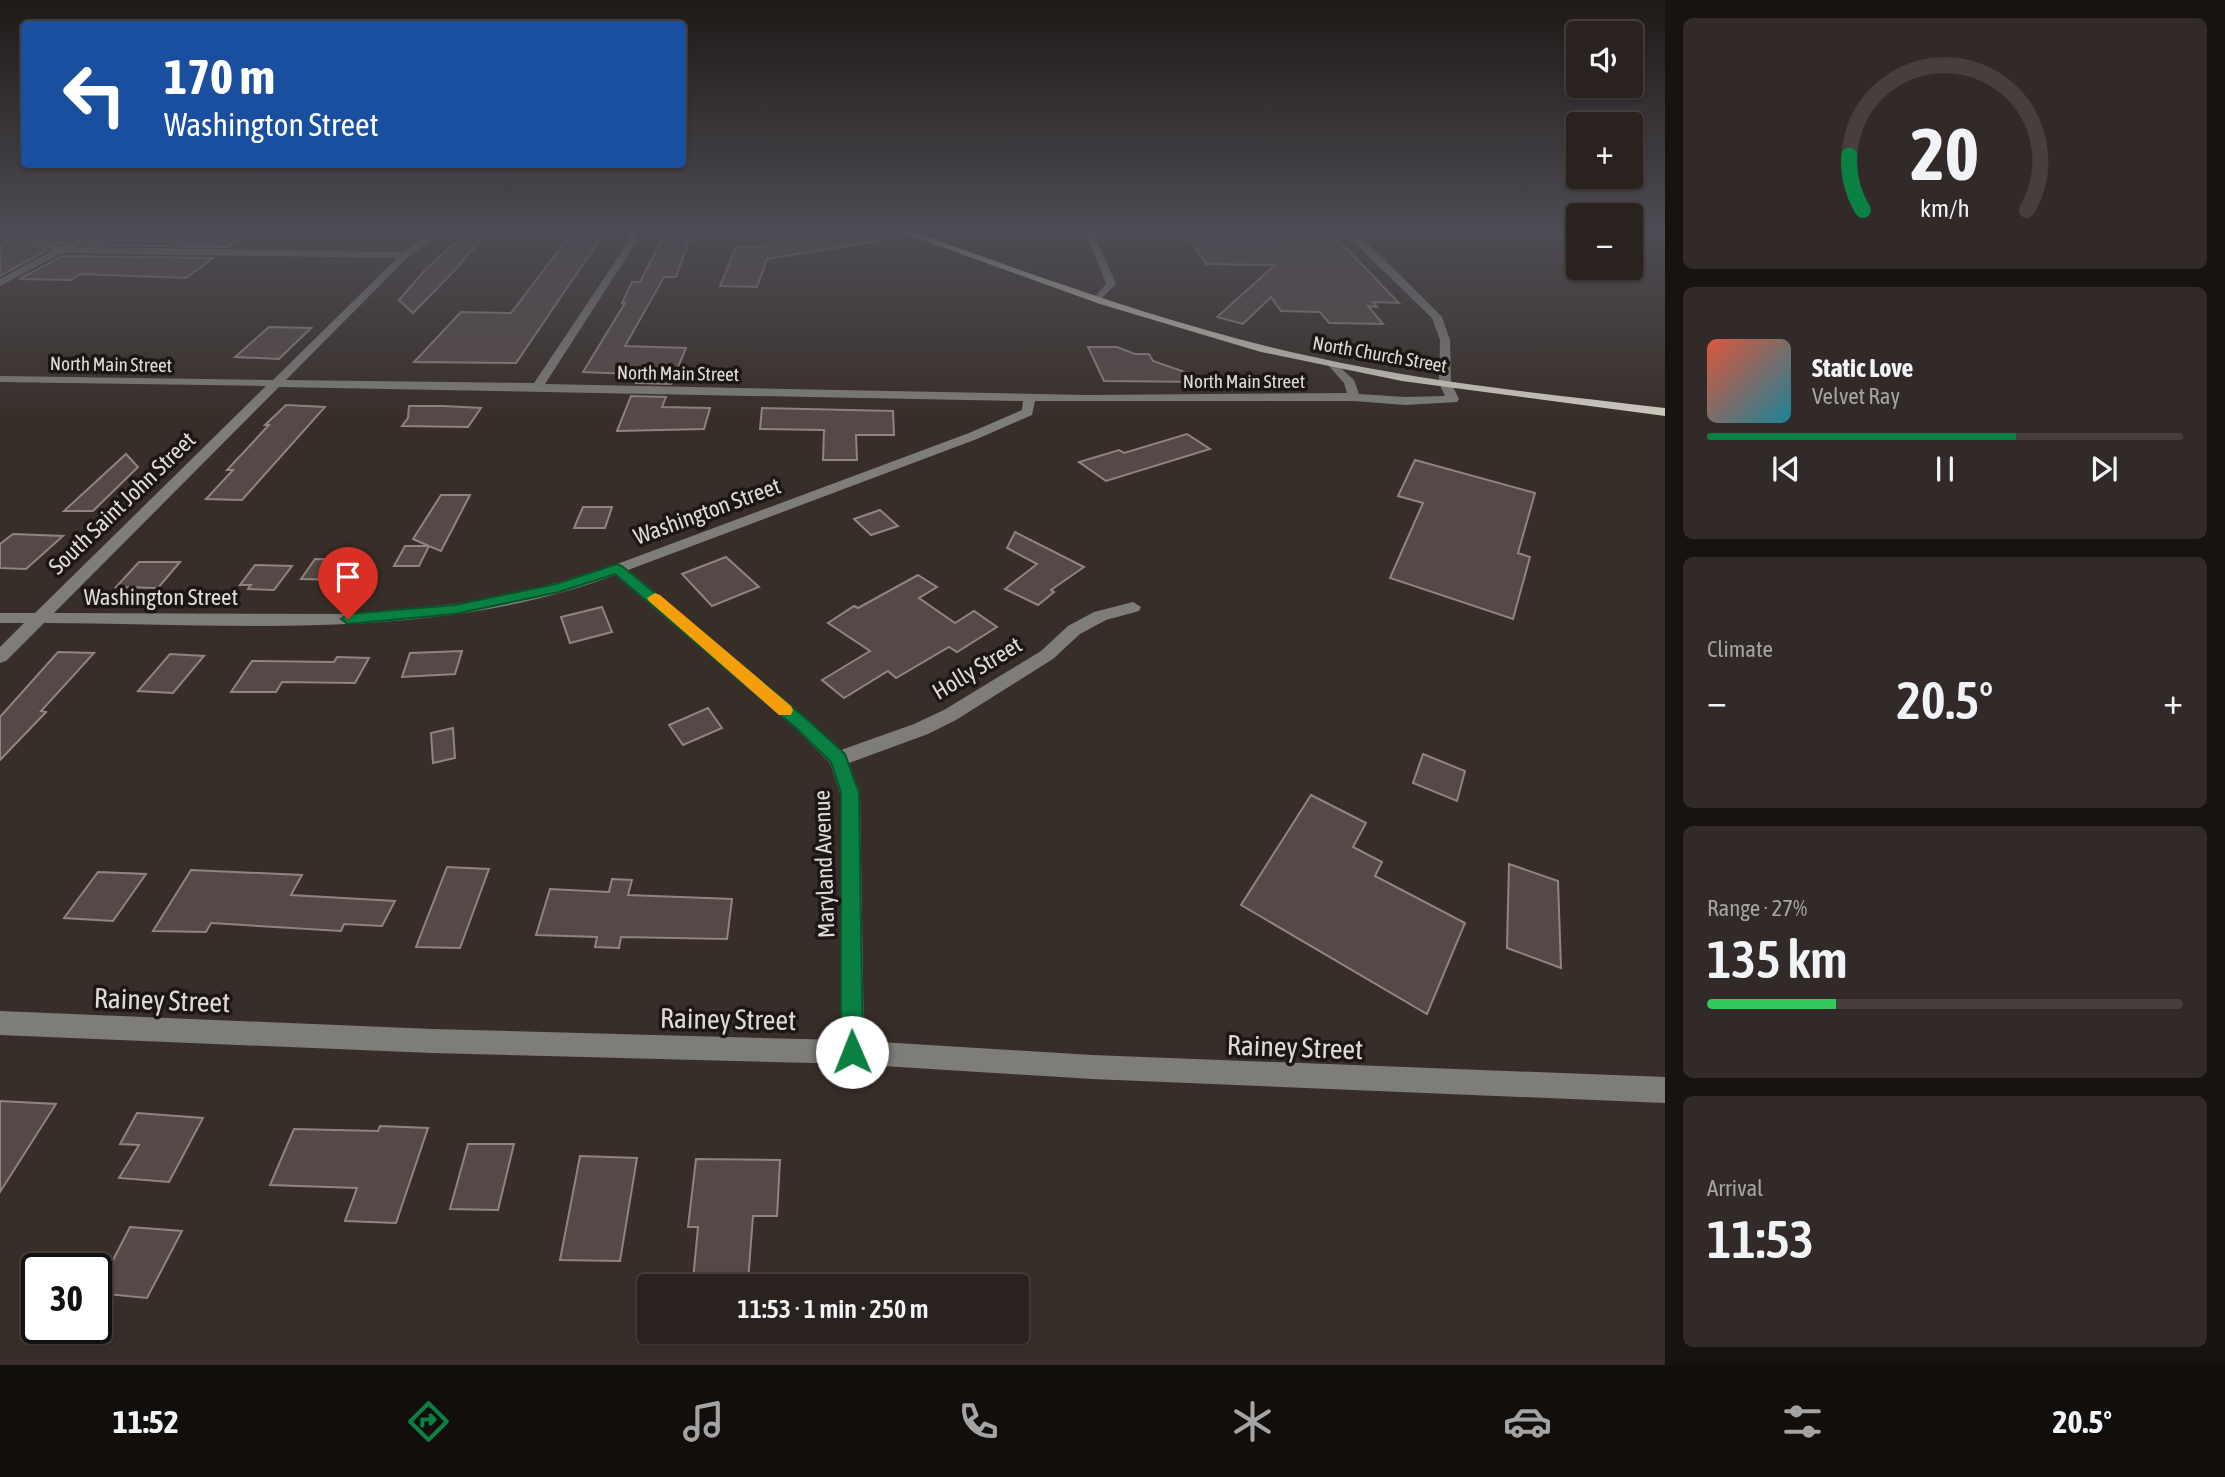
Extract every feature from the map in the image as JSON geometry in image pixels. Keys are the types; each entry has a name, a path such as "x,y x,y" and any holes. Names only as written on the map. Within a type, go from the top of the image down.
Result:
{"main road":[{"name":"North Church Street","path":"1077,293 1173,325 1334,365 1445,383 1665,412"}],"street":[{"name":"South Saint John Street","path":"0,657 368,293"},
{"path":"537,387 599,293"},
{"path":"1097,300 1103,293"},
{"path":"1413,293 1437,317 1445,340 1445,383"},
{"name":"North Main Street","path":"1334,365 1350,382 1354,397"},
{"name":"North Main Street","path":"0,379 1029,398 1236,400 1354,397 1405,401 1453,399 1445,383"},
{"name":"Washington Street","path":"0,618 322,619 412,615 519,597 617,569 972,436 1028,412 1029,398"},
{"name":"Maryland Avenue","path":"617,569 803,725 838,758 850,793 852,1052"},
{"name":"Holly Street","path":"838,758 921,729 950,715 1047,654 1074,630 1100,616 1133,607"},
{"name":"Rainey Street","path":"0,1023 432,1041 852,1052 1105,1068 1665,1090"}],"building":[{"path":"405,293 433,293 413,313 399,300"},
{"path":"526,293 564,293 516,363 414,362 461,312 511,313"},
{"path":"627,293 655,293 625,346 686,348 671,384 636,383 639,375 632,374 583,372 625,303 622,303"},
{"path":"1244,293 1389,293 1399,303 1373,302 1377,307 1368,306 1383,324 1329,323 1320,312 1281,311 1271,297 1243,324 1217,317"},
{"path":"269,327 311,328 279,359 235,357"},
{"path":"1088,347 1117,347 1135,354 1149,354 1153,361 1202,378 1202,382 1104,381"},
{"path":"631,396 666,397 662,407 710,408 704,429 617,431"},
{"path":"286,405 325,407 242,500 206,499 233,470 227,470 269,425 265,425"},
{"path":"409,406 481,408 468,427 402,426 408,418"},
{"path":"762,408 893,411 894,435 856,435 857,460 823,460 824,430 760,429"},
{"path":"1187,434 1210,449 1106,481 1079,462 1119,450 1124,453"},
{"path":"126,454 138,467 93,511 64,511"},
{"path":"1415,460 1535,493 1518,553 1530,557 1513,619 1390,578 1423,503 1398,496"},
{"path":"441,495 470,495 441,551 413,539"},
{"path":"583,507 612,507 605,528 574,528"},
{"path":"880,510 898,526 871,535 854,519"},
{"path":"1015,532 1084,567 1051,590 1054,592 1038,605 1005,589 1037,564 1007,548"},
{"path":"13,534 63,536 26,569 0,568 0,544"},
{"path":"405,546 429,546 419,566 394,566"},
{"path":"726,557 759,587 712,606 682,574"},
{"path":"315,559 359,560 346,580 301,579"},
{"path":"139,562 180,562 158,588 116,587"},
{"path":"255,565 292,566 274,590 248,589 251,585 240,585"},
{"path":"918,575 937,587 919,598 955,623 974,611 997,627 957,652 949,647 896,678 888,671 844,698 822,680 870,651 828,623 854,606 858,608"},
{"path":"602,607 612,632 570,643 561,617"},
{"path":"462,651 455,674 402,677 410,653"},
{"path":"58,652 94,653 41,711 46,712 0,760 0,717"},
{"path":"170,654 204,656 173,693 138,691"},
{"path":"337,657 369,658 355,683 282,682 276,692 231,692 252,661 334,662"},
{"path":"708,708 722,728 683,745 669,725"},
{"path":"453,728 455,758 433,763 431,733"},
{"path":"1423,754 1465,771 1457,801 1413,783"},
{"path":"1311,795 1366,823 1353,847 1382,862 1375,876 1465,923 1427,1014 1241,905"},
{"path":"1509,864 1558,881 1561,968 1507,948"},
{"path":"447,867 489,869 460,948 416,947"},
{"path":"191,870 302,875 291,895 395,901 382,926 344,924 341,931 211,923 206,932 153,931"},
{"path":"98,872 146,874 113,921 64,918"},
{"path":"612,879 632,880 628,895 732,899 727,939 621,937 619,948 595,947 597,937 536,935 550,889 609,892"},
{"path":"0,1101 56,1104 0,1192"},
{"path":"137,1113 203,1118 169,1182 119,1178 139,1145 120,1144"},
{"path":"380,1126 428,1128 396,1223 345,1221 357,1188 270,1185 294,1129 378,1131"},
{"path":"468,1144 514,1144 498,1210 450,1209"},
{"path":"580,1156 637,1158 620,1261 560,1260"},
{"path":"696,1159 780,1160 777,1216 753,1216 749,1274 694,1274 698,1227 688,1227"},
{"path":"130,1227 182,1231 147,1298 112,1295 112,1262"}],"slow traffic":[{"path":"655,598 755,687 785,710"}],"route":[{"path":"348,619 455,609 519,597 617,569 660,602 838,758 850,793 852,1052"}]}
